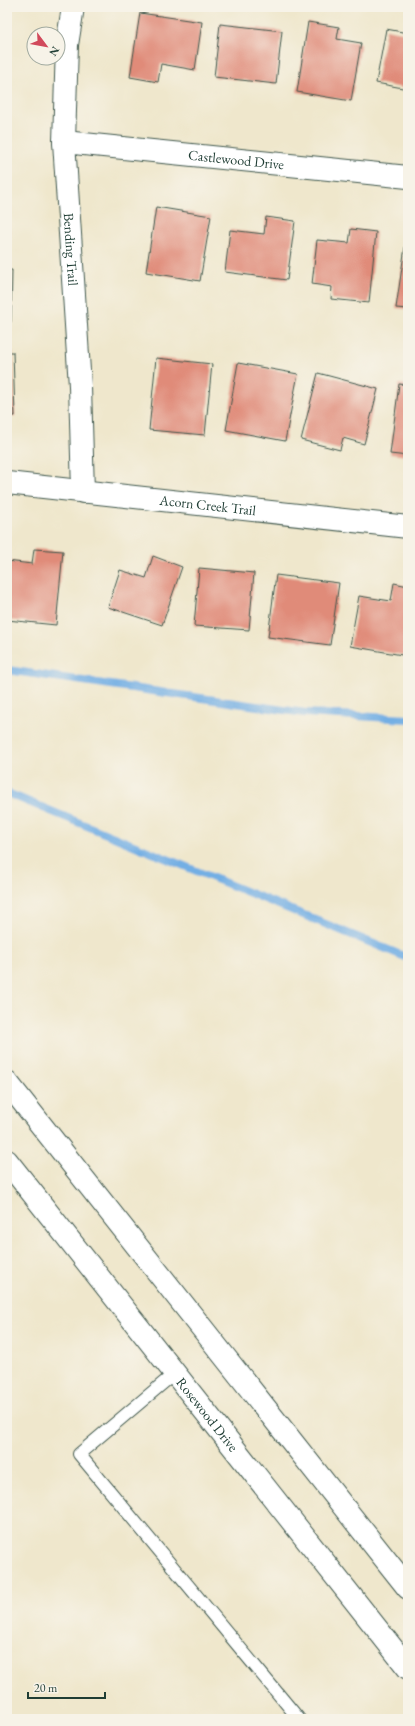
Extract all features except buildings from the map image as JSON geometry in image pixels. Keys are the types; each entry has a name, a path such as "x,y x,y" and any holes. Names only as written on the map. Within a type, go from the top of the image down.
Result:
{"main road":[{"name":"Bending Trail","path":"73,7 67,45 64,142 80,386 83,492"},
{"name":"Castlewood Drive","path":"64,142 408,177"},
{"name":"Acorn Creek Trail","path":"7,484 408,527"},
{"path":"7,1082 408,1588"},
{"name":"Rosewood Drive","path":"7,1161 408,1668"}],"lane":[{"path":"175,1374 79,1454 299,1719"}],"waterway":[{"path":"7,670 305,713 408,719"},
{"path":"7,793 408,958"}]}
